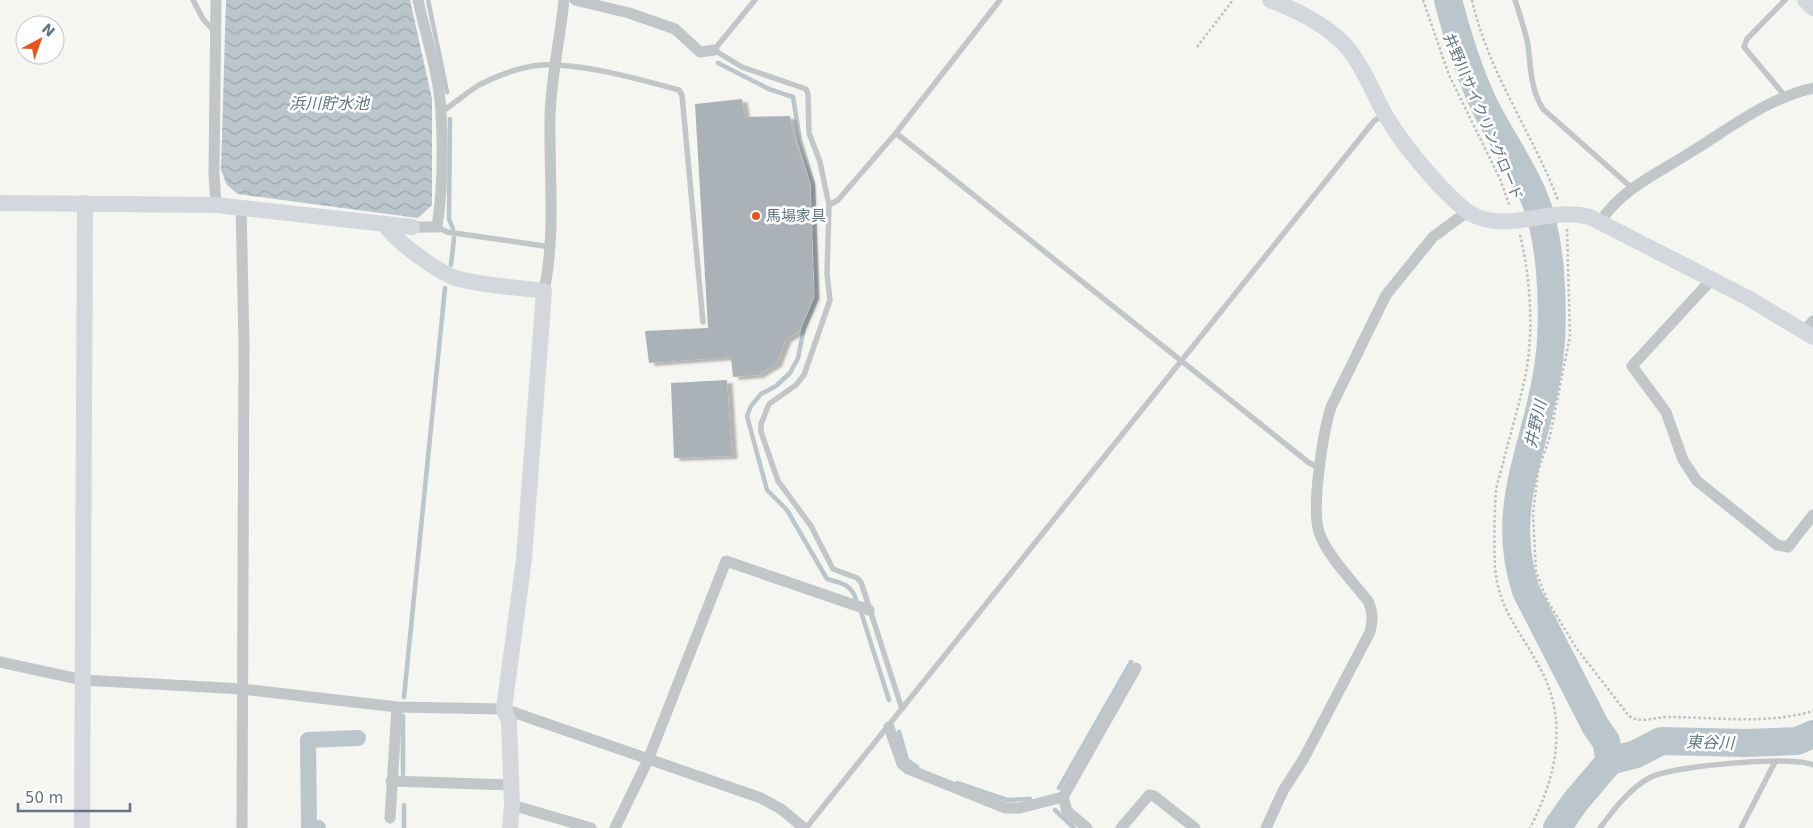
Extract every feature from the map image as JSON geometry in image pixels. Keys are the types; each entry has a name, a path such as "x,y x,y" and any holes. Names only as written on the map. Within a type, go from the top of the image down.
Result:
{"street":[{"path":"216,0 214,173 216,205"},
{"path":"0,203 216,205 412,227 438,227 441,203 441,112 436,76 418,0"},
{"path":"510,828 512,805 509,721 504,708 524,559 544,291 551,247 550,116 564,0"},
{"path":"575,0 629,13 675,29 700,52 714,50"},
{"path":"1270,0 1309,19 1344,44 1368,80 1384,114 1410,154 1467,212 1492,220 1516,220 1561,214 1580,214 1601,221 1810,330"},
{"path":"1805,0 1813,8"},
{"path":"1601,221 1607,210 1632,188 1745,118 1785,96 1813,88"},
{"path":"82,828 85,203"},
{"path":"241,207 244,343 242,828"},
{"path":"1266,828 1283,791 1304,758 1370,632 1373,622 1372,611 1368,601 1327,547 1319,531 1317,521 1319,468 1326,423 1331,407 1386,295 1433,237 1467,212"},
{"path":"385,224 392,235 401,243 452,276 544,291"},
{"path":"1712,279 1632,366 1666,412 1683,460 1697,481 1714,496 1777,545 1788,547 1813,515"},
{"path":"615,828 648,760 726,561 869,610"},
{"path":"0,662 82,680 242,689 396,707 504,708 761,798 780,809 805,828"},
{"path":"1087,828 1066,811 1063,797 1136,668"},
{"path":"390,818 396,707"},
{"path":"889,727 902,764 908,769 1006,808 1020,808 1063,797"},
{"path":"391,781 510,785"},
{"path":"1121,828 1149,795 1154,796 1195,828"},
{"path":"512,805 591,828"}],"lane":[{"path":"193,0 203,19 217,33"},
{"path":"755,0 714,50 742,67 806,88 808,94 809,133 820,162 829,205 827,274 830,300 828,311 819,328 804,375 796,385 769,404 761,424 761,432 778,481 812,526 833,569 857,578 861,582 902,709"},
{"path":"829,205 838,200 896,133 1000,0"},
{"path":"1515,0 1528,45 1531,81 1536,97 1543,109 1632,188"},
{"path":"1785,0 1747,39 1744,47 1785,96"},
{"path":"441,112 478,86 509,73 537,66 555,65 629,77 678,90 682,95 703,322"},
{"path":"805,828 889,727 1180,360 1374,121 1384,114"},
{"path":"896,133 1308,462 1319,468"},
{"path":"438,227 447,232 551,247"},
{"path":"1740,828 1775,762"},
{"path":"1600,828 1628,794 1641,783 1663,772 1685,768 1775,762 1801,762 1813,765"}],"path":[{"path":"1197,46 1233,0"},
{"name":"井野川サイクリングロード","path":"1423,0 1449,75 1500,178 1516,220 1527,262 1529,340 1525,376 1496,490 1495,564 1497,586 1504,607 1514,628 1539,665 1554,704 1556,736 1553,772 1546,797 1530,828"},
{"path":"1472,0 1476,20 1499,78 1553,187 1568,232 1570,336 1550,436 1538,470 1533,514 1536,572 1548,602 1577,649 1629,716 1637,721 1665,717 1731,720 1794,717 1813,711"}],"water":[{"name":"浜川貯水池","path":"226,0 410,0 432,99 432,205 418,218 238,194 227,185 221,170"}],"building":[{"name":"馬場家具","path":"742,99 745,117 790,116 794,137 810,183 814,297 799,331 786,339 776,364 758,375 733,377 731,357 649,363 645,331 708,328 695,104"},
{"path":"727,380 732,456 674,458 671,383"}],"waterway":[{"path":"428,0 447,92"},
{"name":"井野川","path":"1448,0 1463,51 1477,88 1488,113 1530,187 1543,226 1548,253 1552,312 1550,353 1546,380 1521,484 1517,509 1516,535 1519,562 1526,591 1596,727 1606,741 1610,761"},
{"path":"718,63 769,89 793,97 800,140 813,183 817,297 804,328 798,358 790,373 776,386 761,394 751,406 747,416 767,490 787,510 827,579 848,587 856,599"},
{"path":"450,119 449,219 453,229"},
{"path":"451,265 454,238"},
{"path":"404,697 445,288"},
{"path":"861,612 889,700"},
{"path":"1059,788 1131,662"},
{"path":"403,716 403,774"},
{"path":"899,732 907,760 917,767"},
{"name":"東谷川","path":"1610,761 1636,754 1661,741 1746,743 1797,741 1813,734"},
{"path":"318,828 309,828 308,740 358,738"},
{"name":"井野川","path":"1557,828 1575,802 1610,761"},
{"path":"957,783 1007,800 1030,799"},
{"path":"404,805 404,828"},
{"path":"1055,810 1074,828"}],"place":[{"name":"馬場家具","path":"756,216"}]}
